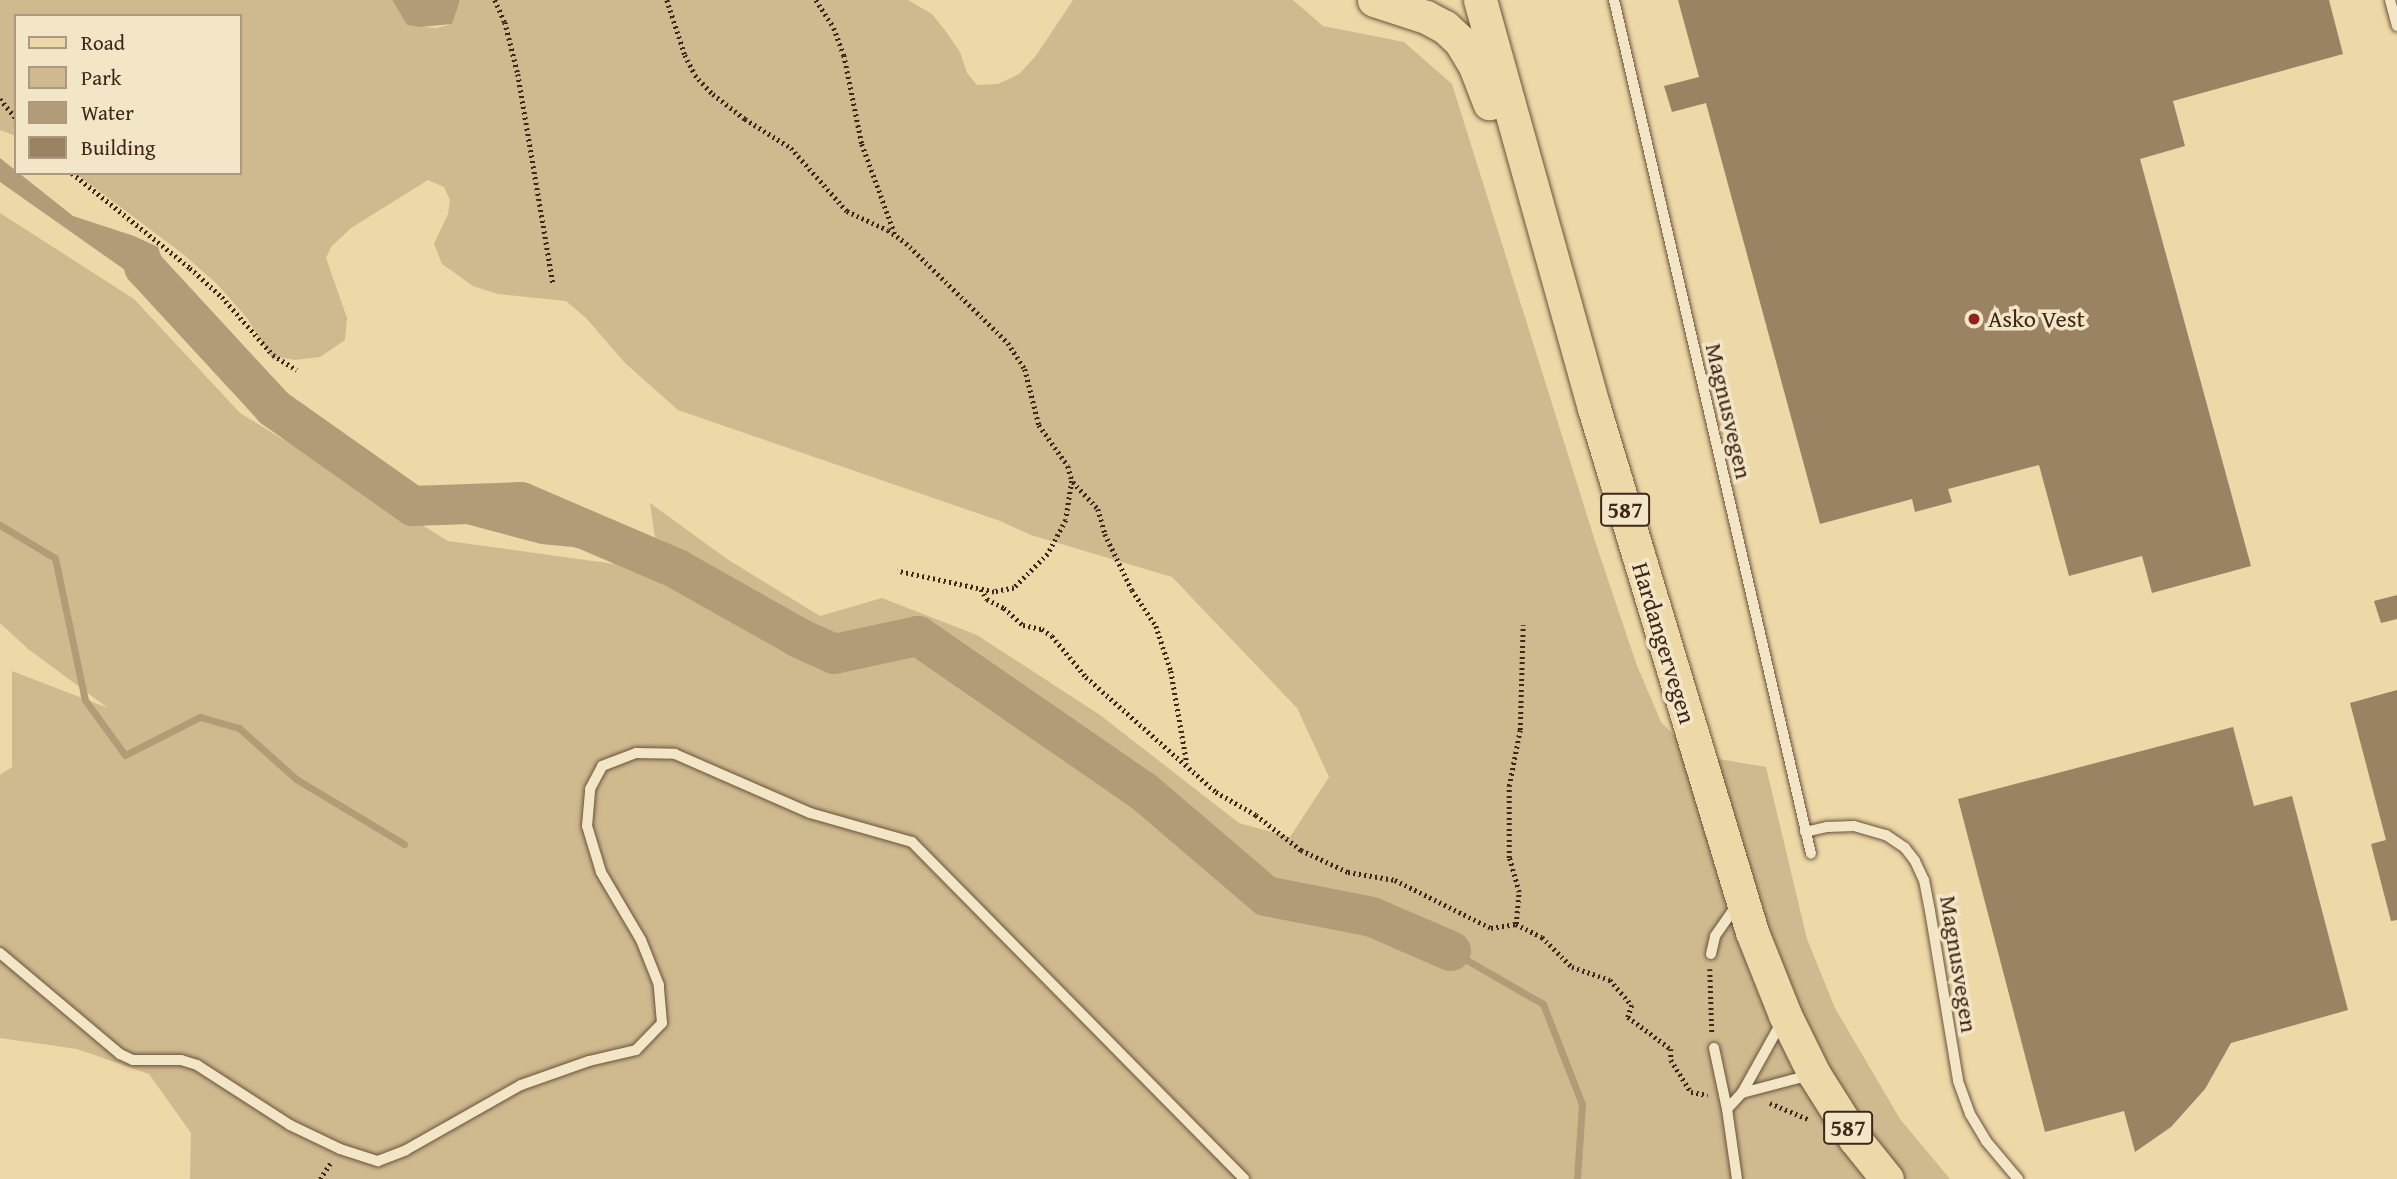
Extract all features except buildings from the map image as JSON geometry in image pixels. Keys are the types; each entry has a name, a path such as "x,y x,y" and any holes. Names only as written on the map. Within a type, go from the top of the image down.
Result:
{"main road":[{"name":"587","path":"1374,0 1446,27 1460,41 1475,66 1487,96 1544,292 1594,408"},
{"name":"Hardangervegen","path":"1480,0 1594,408 1742,901 1785,1015 1814,1074 1856,1139 1887,1179"},
{"name":"587","path":"1498,0 1548,182 1558,281"}],"lane":[{"name":"Magnusvegen","path":"1614,0 1811,854"},
{"path":"2390,0 2397,26"},
{"path":"0,953 120,1054 133,1060 181,1060 197,1065 290,1125 340,1149 378,1161 406,1150 521,1085 589,1061 636,1049 662,1023 659,985 641,940 601,872 587,826 590,789 602,766 636,753 675,754 810,813 912,842 1244,1179"},
{"name":"Magnusvegen","path":"1805,832 1826,827 1854,826 1886,835 1905,848 1915,861 1924,880 1958,1082 1970,1114 1986,1141 2018,1179"},
{"path":"1711,954 1723,922 1742,901"},
{"path":"1727,1109 1742,1093 1785,1015"},
{"path":"1714,1048 1727,1109 1737,1179"},
{"path":"1742,1093 1814,1074"}],"path":[{"path":"495,0 505,22 518,74 553,283"},
{"path":"667,0 685,55 695,75 713,94 791,148 846,211 895,234 933,268 1015,352 1025,369 1036,418 1068,466 1072,481 1066,520 1048,554 1031,573 1006,591 981,589 897,570"},
{"path":"816,0 834,28 844,55 862,144 895,234"},
{"path":"0,99 14,116"},
{"path":"75,175 181,260 222,297 273,355 297,370"},
{"path":"1072,481 1098,509 1105,534 1128,582 1156,626 1171,671 1187,764"},
{"path":"981,589 987,599 1004,608 1023,625 1042,629 1052,636 1086,677 1216,792 1256,815 1301,850 1348,872 1395,880 1491,928 1516,924 1542,937 1572,967 1610,980 1632,1005 1628,1017 1671,1049 1671,1060 1691,1092 1708,1096 1727,1109"},
{"path":"1516,924 1519,892 1508,858 1509,786 1520,730 1523,625"},
{"path":"1711,954 1709,997 1714,1048"},
{"path":"1742,1093 1805,1116 1817,1124"}],"green space":[{"path":"0,0 392,0 407,25 436,28 452,24 459,0 908,0 932,14 960,52 967,73 977,85 998,84 1019,74 1035,57 1073,0 1293,0 1323,26 1404,42 1452,84 1595,541 1636,663 1661,722 1686,747 1719,759 1766,767 1807,939 1835,1008 1900,1119 1950,1179 190,1179 191,1133 149,1074 77,1049 0,1038 0,775 12,767 12,671 108,708 28,649 0,623 0,213 134,299 240,413 448,541 665,571 676,569 656,545 650,503 727,559 820,616 882,598 977,635 1100,715 1239,823 1290,837 1329,777 1297,708 1172,577 1031,535 1000,521 678,410 625,363 586,318 566,301 498,294 473,286 442,264 434,244 448,214 450,200 444,187 428,180 351,228 331,247 326,258 347,318 345,340 320,357 295,360 278,357 273,360 247,318 216,283 183,254 78,175 242,175 242,14 14,14 14,135 0,130"}],"water":[{"path":"392,0 459,0 459,3 452,24 420,27 407,25"},
{"path":"0,158 14,169 14,175 21,175 73,216 134,236 158,247 179,308 0,182"},
{"path":"450,499 481,500 561,511 628,529 677,569 667,570 573,547 541,544 429,514 413,506"}],"waterway":[{"path":"144,267 274,408 413,506 521,502 677,569 801,639 834,654 918,636 1143,791 1266,896 1372,917 1451,951"},
{"path":"0,525 55,558 85,700 125,755 200,717 239,728 296,779 404,844"},
{"path":"1451,951 1543,1004 1582,1104 1577,1179"}],"place":[{"name":"Asko Vest","path":"1974,319"}]}
